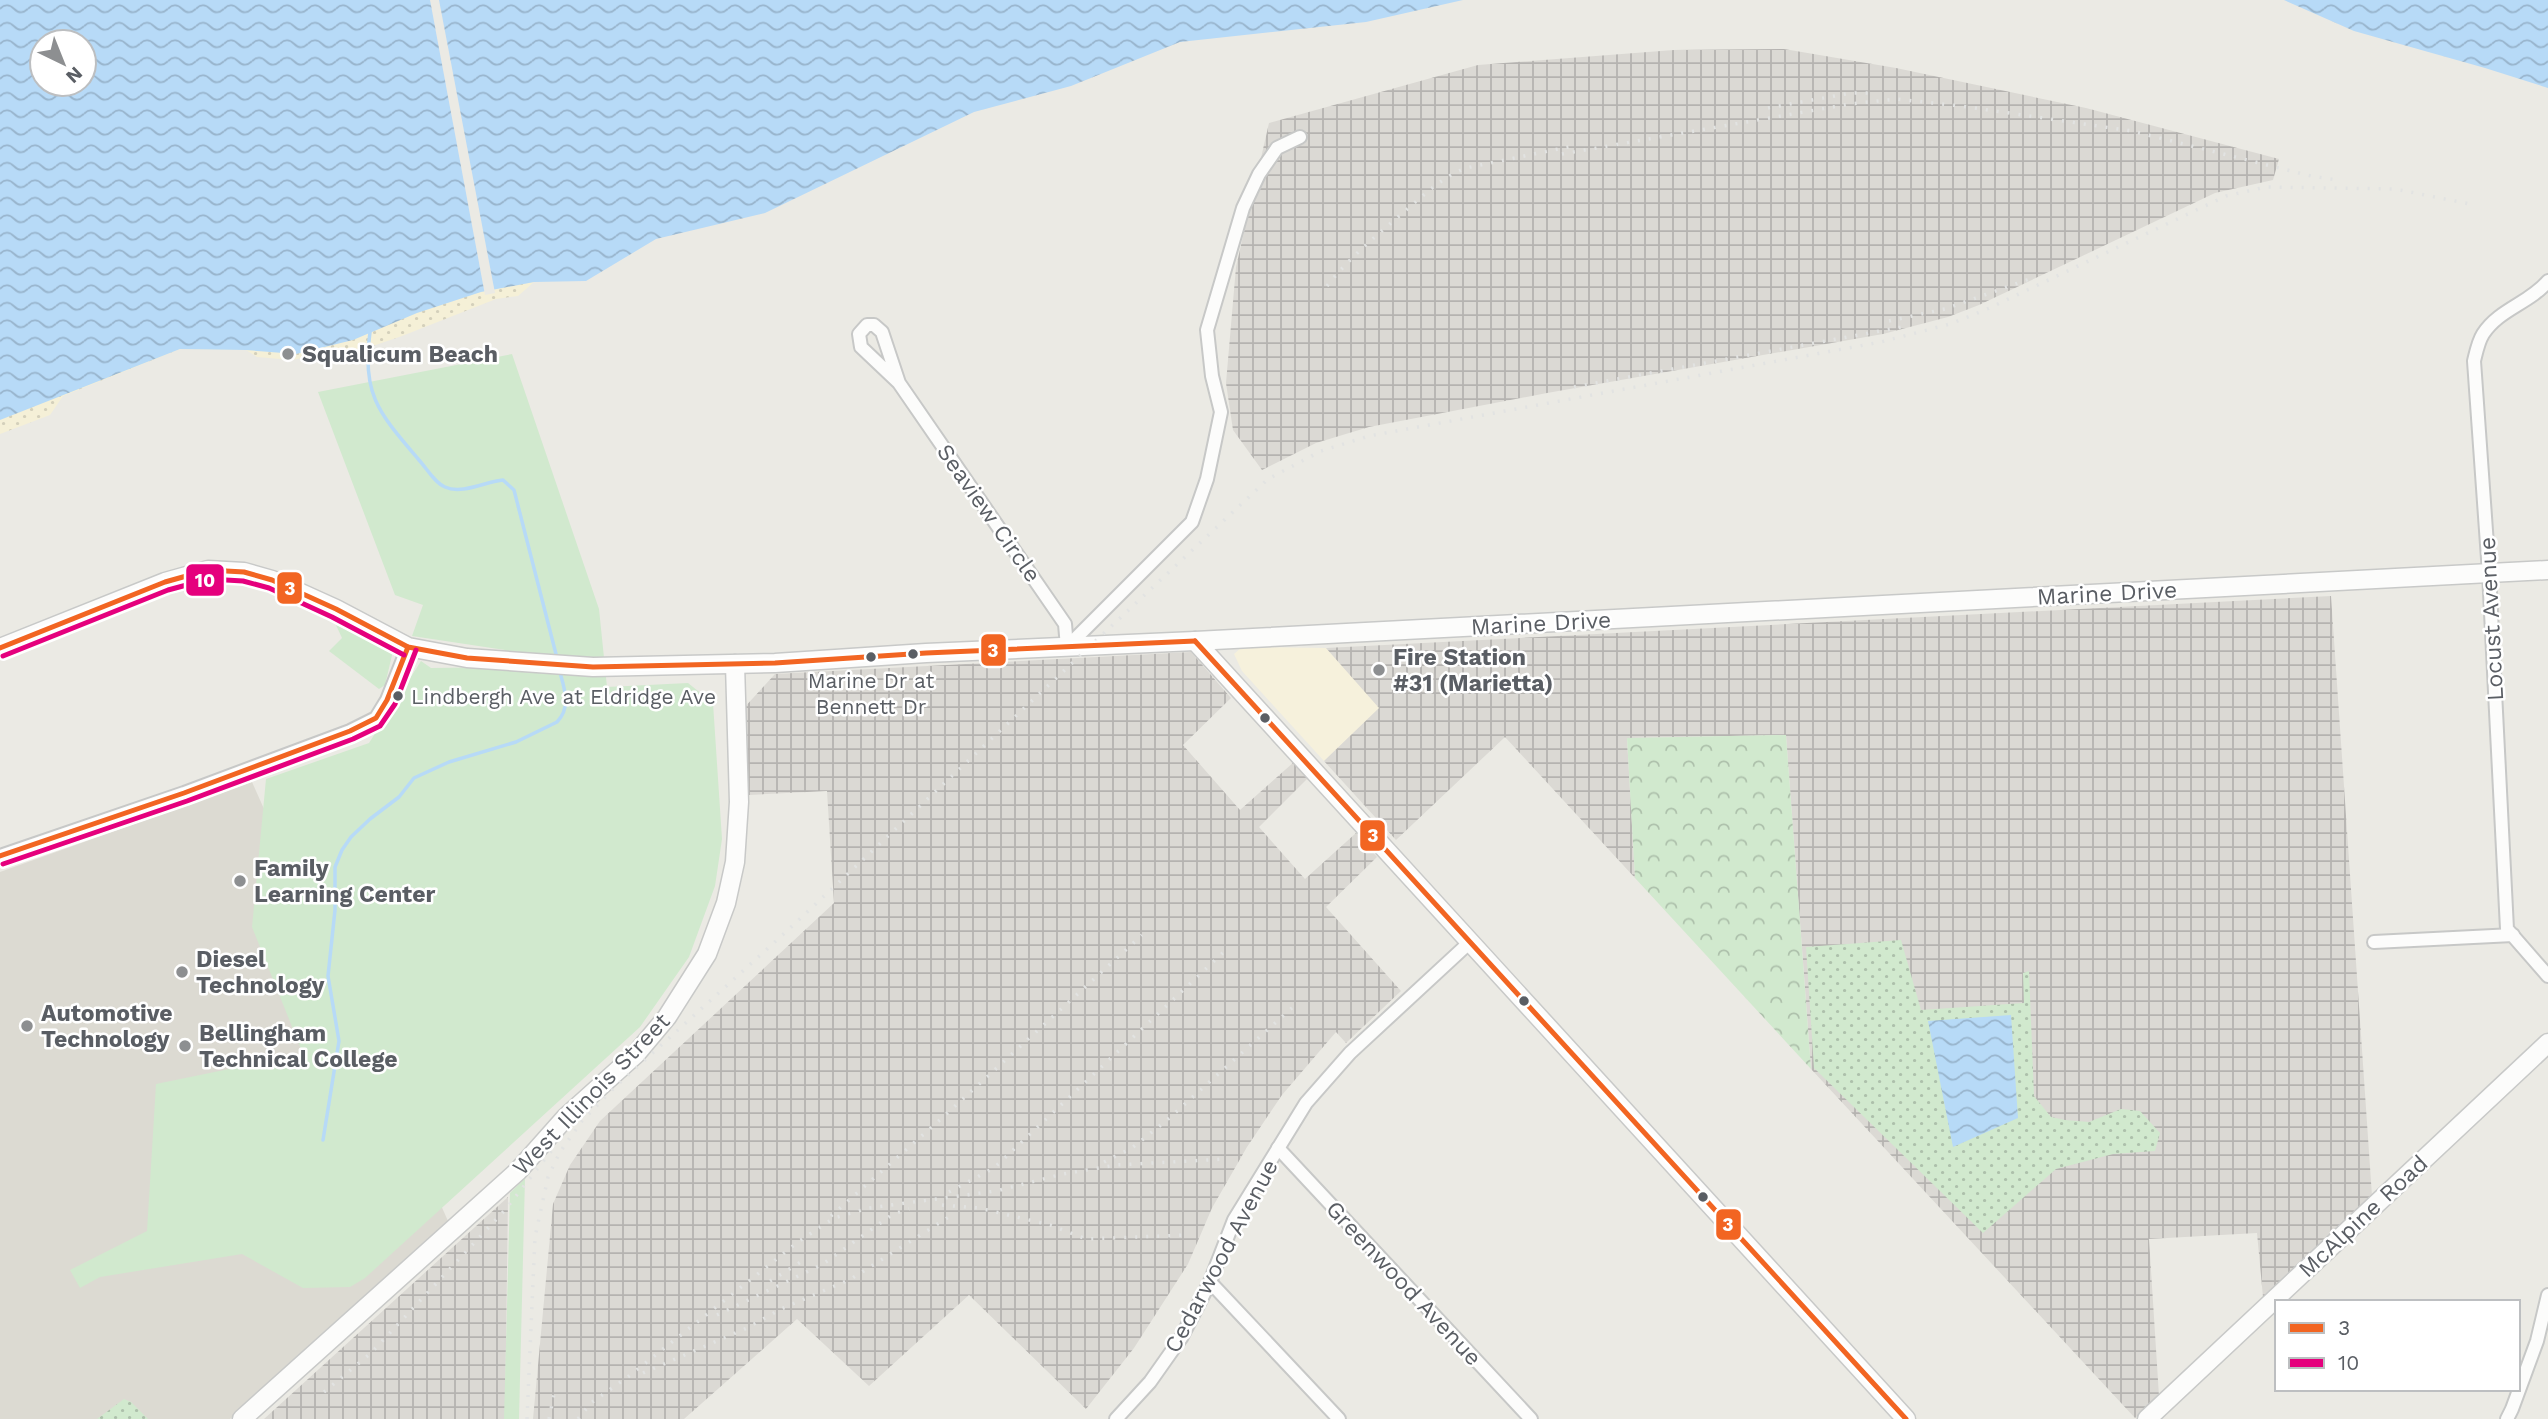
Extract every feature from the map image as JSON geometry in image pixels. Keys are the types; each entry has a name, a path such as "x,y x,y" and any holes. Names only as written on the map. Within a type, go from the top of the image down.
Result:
{"main road":[{"name":"Marine Drive","path":"0,648 165,582 208,570 244,572 272,580 336,609 408,647 467,658 593,667 735,664 2548,570"},
{"path":"1195,641 1906,1419"},
{"name":"West Illinois Street","path":"242,1419 518,1171 566,1117 636,1054 667,1017 707,954 726,903 735,862 738,802 735,664"},
{"name":"McAlpine Road","path":"2147,1419 2548,1042"}],"street":[{"path":"1067,647 1192,522 1207,480 1221,412 1212,376 1207,331 1243,208 1259,174 1278,148 1300,137"},
{"name":"Locust Avenue","path":"2548,281 2542,288 2500,315 2481,336 2474,361 2489,573 2507,929 2548,976"},
{"name":"Seaview Circle","path":"899,383 1065,624 1067,647"},
{"path":"0,856 184,793 350,731 376,718 387,700 408,647"},
{"path":"2374,942 2513,935"},
{"name":"Cedarwood Avenue","path":"1116,1419 1150,1382 1181,1338 1210,1282 1234,1220 1306,1103 1350,1053 1470,942"},
{"name":"Greenwood Avenue","path":"1278,1148 1531,1419"},
{"path":"1210,1282 1339,1419"},
{"path":"2507,1419 2542,1344 2548,1295"}],"shaded area":[{"path":"1784,49 1896,68 2086,108 2279,159 2273,180 2215,193 1979,305 1948,317 1883,334 1369,427 1316,443 1262,470 1233,430 1226,383 1236,267 1269,123 1478,65 1674,50"},
{"path":"2331,596 2372,1196 2263,1297 2257,1233 2149,1239 2159,1396 2135,1418 1811,1069 1786,735 1627,738 1635,878 1505,737 1396,840 1324,761 1379,708 1326,648"},
{"path":"1242,647 1326,648 1380,708 1324,761 1242,671 1234,654"},
{"path":"1191,652 1231,698 1183,745 1240,810 1294,762 1308,778 1259,827 1305,879 1356,833 1377,857 1326,907 1401,991 1346,1043 1336,1032 1282,1095 1247,1147 1212,1208 1188,1264 1134,1348 1086,1409 969,1295 869,1386 797,1319 684,1419 533,1419 553,1204 570,1165 600,1121 834,903 827,791 749,795 743,709 775,674"},
{"name":"Bellingham Technical College","path":"252,782 448,1221 230,1419 0,1419 0,872"},
{"path":"508,1197 505,1419 264,1419"}],"green space":[{"path":"512,354 599,609 607,687 688,683 713,703 722,839 715,886 689,957 640,1027 365,1278 350,1287 303,1288 242,1254 100,1277 80,1288 70,1270 147,1231 156,1084 303,1054 252,927 266,779 369,743 421,661 431,668 503,667 505,650 412,636 423,605 395,595 318,392"},
{"path":"336,625 393,651 385,685 379,689 329,651 342,638"},
{"path":"1786,735 1811,1069 1635,878 1627,738"},
{"path":"1901,940 1921,1010 2024,1003 2023,973 2029,971 2034,1096 2051,1117 2065,1120 2089,1122 2121,1109 2140,1111 2160,1133 2155,1151 2113,1154 2056,1169 1983,1233 1814,1068 1806,947"},
{"path":"525,1178 519,1419 504,1419 510,1193"},
{"path":"124,1399 131,1402 148,1419 97,1419"}],"sand":[{"name":"Squalicum Beach","path":"534,282 518,296 496,299 364,349 340,350 292,360 257,357 246,350 180,349 63,396 50,415 0,434 0,412 184,340"}],"water":[{"path":"0,0 1463,0 1366,22 1180,42 1071,86 974,112 765,213 656,239 586,281 534,282 481,292 417,313 353,340 296,354 180,349 0,420"},
{"path":"2284,0 2548,0 2548,88 2354,31"},
{"path":"2011,1015 2018,1118 1953,1147 1928,1021"}],"pier":[{"path":"430,0 439,0 495,293 485,295"}],"waterway":[{"path":"370,332 368,372 376,402 434,479 452,489 467,489 503,480 514,490 557,658"},
{"path":"323,1140 339,1041 328,976 335,910 335,867 342,850 351,837 399,797 414,778 449,762 516,742 557,722 566,703 559,669"}],"railway":[{"path":"1768,108 1851,93 1876,93"},
{"path":"1562,154 1850,104 1896,99 2132,131 2311,176 2337,180"},
{"path":"1327,286 1374,238 1449,176 1466,168 1573,146"},
{"path":"527,1419 535,1237 548,1177 560,1152 582,1121 614,1088 788,930 1268,479 1321,451 1369,436 1881,342 1950,324 2226,196 2266,187 2395,189 2470,204"},
{"path":"1889,321 1945,309 2035,277"},
{"path":"1574,387 1902,327"},
{"path":"831,1216 1142,935"},
{"path":"949,1192 994,1168 1229,947"},
{"path":"1104,1162 1132,1148 1167,1120 1293,1007"},
{"path":"324,1392 371,1353 505,1210 556,1145"},
{"path":"578,1419 591,1403 798,1242 834,1218 869,1208 996,1191 1063,1174 1116,1165 1226,1159"},
{"path":"942,1205 979,1208 1050,1225 1086,1239 1187,1235"},
{"path":"717,1315 823,1264 893,1214 909,1209"},
{"path":"643,1373 851,1279 955,1213"},
{"path":"770,1281 804,1260"},
{"path":"549,1419 555,1389"}],"transit line":[{"name":"3","path":"0,648 165,582 208,570 244,572 272,580 336,609 408,647 467,658 593,667 775,663 1195,641"},
{"name":"10","path":"3,656 168,590 209,579 243,581 269,588 404,655"},
{"name":"3","path":"1195,641 1906,1419"},
{"name":"3","path":"0,856 184,793 350,731 376,718 387,700 408,647"},
{"name":"10","path":"3,864 187,801 353,739 380,726 395,704 416,650"}],"place":[{"name":"Squalicum Beach","path":"288,354"},
{"name":"Marine Dr at Bennett Dr","path":"871,657"},
{"name":"Fire Station #31 (Marietta)","path":"1379,670"},
{"name":"Lindbergh Ave at Eldridge Ave","path":"398,696"},
{"name":"Family Learning Center","path":"240,881"},
{"name":"Diesel Technology","path":"182,972"},
{"name":"Automotive Technology","path":"27,1026"},
{"name":"Bellingham Technical College","path":"185,1046"}]}
